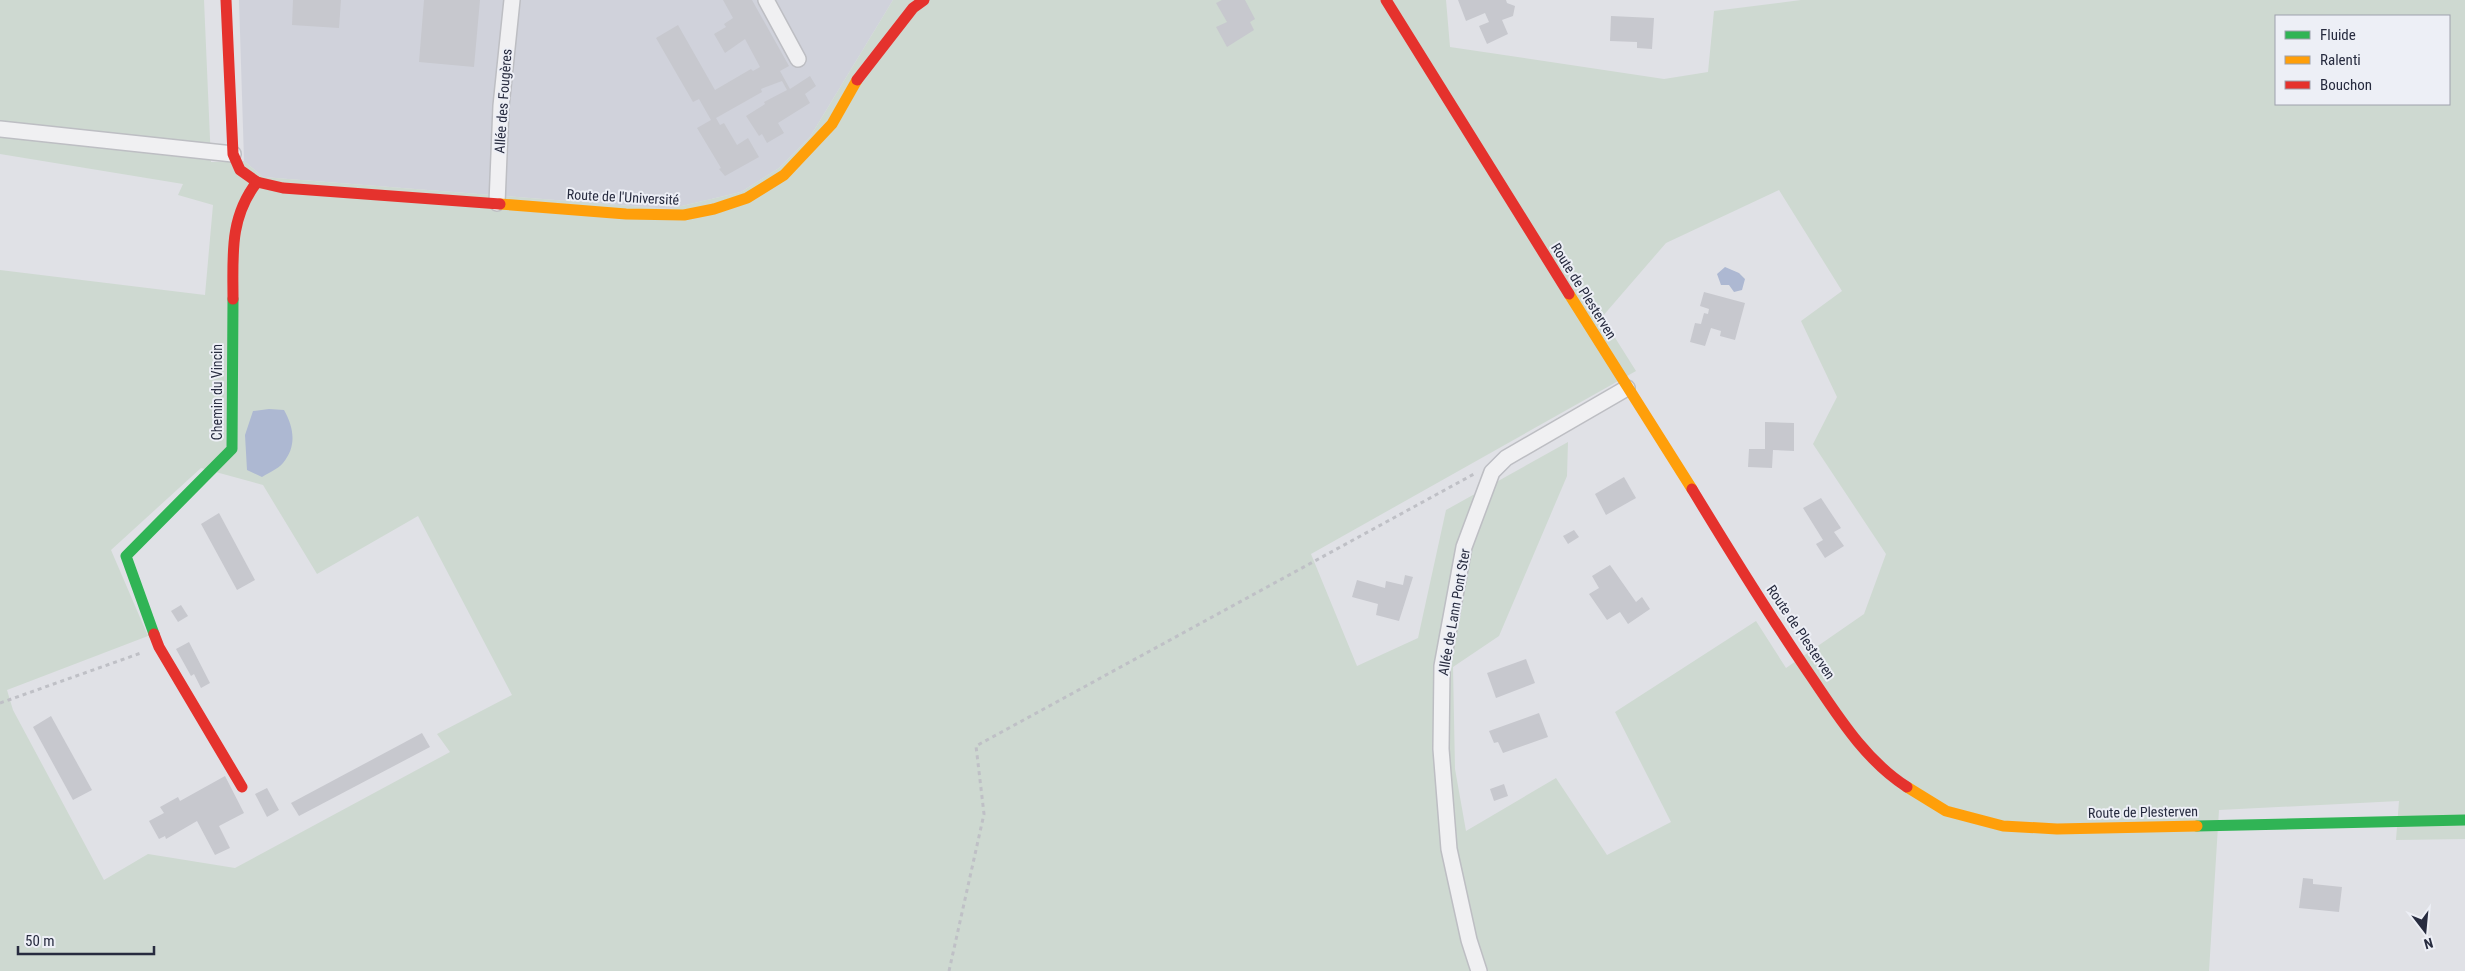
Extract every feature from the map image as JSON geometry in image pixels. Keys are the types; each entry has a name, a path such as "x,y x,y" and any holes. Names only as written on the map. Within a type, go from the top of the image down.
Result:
{"street":[{"path":"226,0 232,154 240,170 256,182"},
{"name":"Allée des Fougères","path":"497,203 501,106 512,0"},
{"path":"766,0 798,59"},
{"name":"Route de l'Université","path":"256,182 283,188 626,214 684,215 714,210 747,198 784,175 832,124 862,72 913,8 924,0"},
{"name":"Route de Plesterven","path":"1386,0 1627,388 1682,471 1755,593 1845,726 1890,776 1946,810 2003,826 2057,828 2465,820"},
{"path":"0,129 232,154"},
{"name":"Chemin du Vincin","path":"242,786 158,647 126,556 232,449 233,233 249,192 256,182"},
{"name":"Allée de Lann Pont Ster","path":"1479,971 1469,940 1448,849 1441,749 1442,666 1464,547 1492,472 1506,458 1627,388"}],"path":[{"path":"949,971 984,814 976,746 1475,473 1492,472"},
{"path":"0,703 158,647"}],"shaded area":[{"path":"0,0 204,0 211,162 244,161 263,177 669,209 741,192 779,168 810,137 893,0 1446,0 1450,47 1664,79 1708,72 1714,11 1801,0 2465,0 2465,839 2396,840 2399,801 2219,810 2209,971 0,971 0,270 205,295 213,205 178,195 183,184 0,154","holes":["1779,190 1842,291 1801,321 1837,397 1813,444 1886,554 1864,614 1786,668 1756,621 1615,712 1671,822 1607,855 1556,778 1466,831 1455,769 1453,667 1499,636 1567,476 1568,442 1446,510 1418,638 1357,666 1311,554 1636,371 1602,317 1666,243","201,468 263,485 317,574 418,516 512,695 437,734 450,752 235,868 148,854 104,880 13,710 7,690 148,636 111,550"]},
{"path":"239,0 893,0 810,137 779,168 741,192 669,209 263,177 244,161"}],"water":[{"path":"1725,267 1739,273 1745,279 1742,290 1734,292 1729,285 1721,285 1717,274"},
{"path":"284,410 292,430 292,444 283,463 262,477 247,470 245,435 253,411"}],"building":[{"path":"293,0 341,0 339,28 292,25"},
{"path":"424,0 480,0 474,67 419,62"},
{"path":"723,0 752,0 789,66 780,71 790,89 810,76 816,86 805,94 810,103 778,123 784,133 767,143 762,134 759,136 746,116 765,104 764,102 787,90 782,81 761,89 762,92 716,118 720,125 724,123 737,145 748,138 759,157 725,176 719,169 721,168 697,128 711,120 699,99 693,102 656,38 678,25 715,90 751,69 753,71 760,67 745,39 725,53 714,34 726,27 724,24 733,18"},
{"path":"1222,0 1245,0 1255,19 1250,22 1254,30 1227,47 1216,27 1227,22 1216,3"},
{"path":"1458,0 1506,0 1507,3 1515,6 1513,16 1502,20 1508,34 1487,44 1479,26 1489,22 1485,13 1466,21"},
{"path":"1611,16 1654,18 1652,49 1637,48 1637,42 1610,41"},
{"path":"1704,292 1745,303 1735,340 1720,336 1721,331 1711,328 1705,346 1690,342 1695,323 1701,324 1704,313 1708,314 1709,309 1700,306"},
{"path":"1765,422 1794,423 1794,451 1773,450 1772,468 1748,467 1749,449 1765,449"},
{"path":"1624,477 1636,498 1606,515 1595,494"},
{"path":"1821,498 1841,528 1834,532 1844,546 1825,558 1816,544 1823,540 1803,508"},
{"path":"219,513 255,580 237,590 201,524"},
{"path":"1574,530 1579,537 1568,544 1563,536"},
{"path":"1610,565 1636,602 1642,597 1650,609 1628,624 1620,612 1607,620 1589,594 1599,588 1592,576"},
{"path":"1405,575 1413,577 1399,621 1376,615 1378,604 1352,597 1357,580 1385,588 1386,581 1403,585"},
{"path":"181,605 188,616 178,622 171,611"},
{"path":"189,642 210,683 201,688 194,674 191,676 176,649"},
{"path":"1526,659 1535,683 1496,698 1487,673"},
{"path":"1539,713 1548,737 1503,753 1498,742 1494,743 1489,731"},
{"path":"51,716 92,790 73,800 33,727"},
{"path":"422,733 430,747 299,816 291,803"},
{"path":"225,776 244,813 219,826 230,848 215,855 197,821 166,839 165,836 159,839 149,821 164,813 160,807 178,797 180,801"},
{"path":"1504,784 1508,796 1494,801 1490,789"},
{"path":"267,788 279,810 267,817 255,794"},
{"path":"2303,878 2313,879 2313,884 2342,887 2339,912 2299,908"}],"traffic: fast":[{"path":"154,634 126,556 232,449 233,299"},
{"path":"2197,826 2465,820"}],"traffic: slow":[{"path":"500,204 626,214 684,215 714,209 747,198 784,175 832,124 857,80"},
{"path":"1569,294 1692,489"},
{"path":"1907,787 1946,811 2003,826 2057,829 2197,826"}],"traffic: jam":[{"path":"226,0 233,154 240,170 257,182 241,209 237,224 233,253 233,299"},
{"path":"857,80 913,8 924,0"},
{"path":"1386,0 1569,294"},
{"path":"257,182 283,188 500,204"},
{"path":"1692,489 1791,647 1839,717 1877,763 1907,787"},
{"path":"154,634 159,647 242,787"}]}
